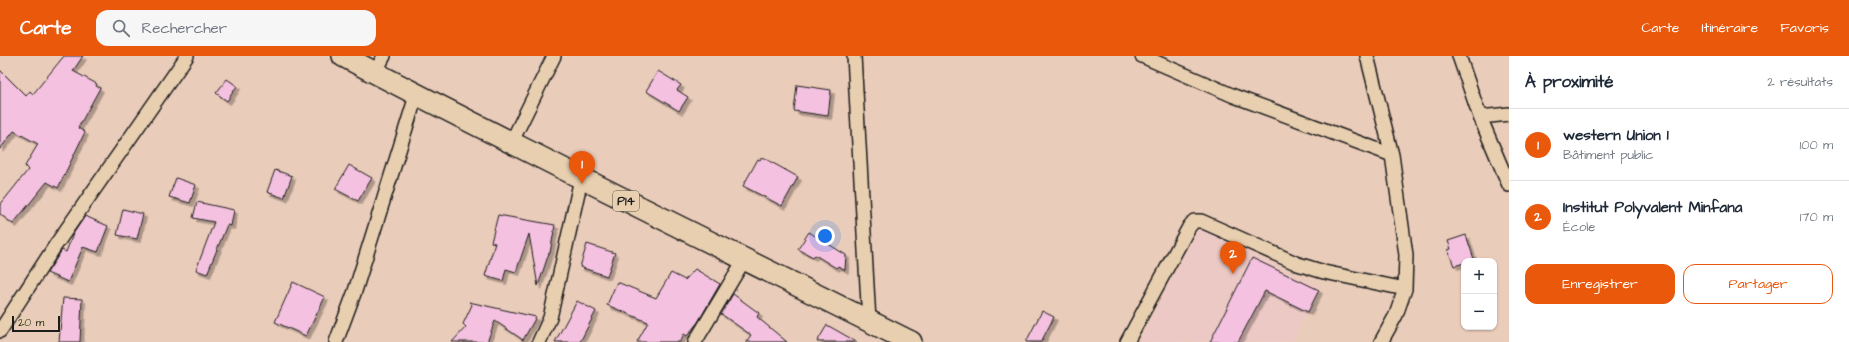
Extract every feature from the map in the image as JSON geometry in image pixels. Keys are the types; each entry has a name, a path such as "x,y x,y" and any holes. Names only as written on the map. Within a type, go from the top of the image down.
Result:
{"main road":[{"name":"P14","path":"343,56 380,64 416,96 512,141 581,179 911,342"}],"street":[{"path":"0,331 55,246 187,56"},
{"path":"512,141 554,56"},
{"path":"854,56 869,321"},
{"path":"1142,56 1234,96 1392,155"},
{"path":"1367,56 1392,155 1406,255 1405,289 1396,315 1382,342"},
{"path":"1459,56 1480,117 1509,185"},
{"path":"336,342 355,291 416,96"},
{"path":"1480,117 1509,114"},
{"path":"539,342 550,318 581,179"},
{"path":"1127,342 1189,227 1194,221 1201,221 1298,264 1347,278 1405,289"},
{"path":"695,342 744,260"}],"shaded area":[{"path":"1198,227 1320,287 1292,342 1139,342"}],"building":[{"path":"64,56 83,56 73,71 97,84 96,86 100,88 78,128 85,132 58,188 47,182 13,224 0,214 0,205 28,170 25,166 38,144 14,131 0,149 0,70 26,96 30,91 33,94"},
{"path":"658,71 681,85 677,90 688,97 679,111 646,91"},
{"path":"227,79 237,86 227,101 216,93"},
{"path":"797,85 831,90 828,116 794,111"},
{"path":"762,157 798,177 782,206 743,186 758,159 760,160"},
{"path":"349,165 372,178 358,201 335,189"},
{"path":"275,170 292,176 284,198 267,192"},
{"path":"176,178 196,185 190,203 169,197"},
{"path":"197,202 234,210 231,226 227,225 207,274 196,270 214,222 193,218"},
{"path":"123,209 143,214 137,239 117,235"},
{"path":"498,215 555,225 550,253 538,286 529,234 516,272 506,269 503,281 485,276 495,243 491,242"},
{"path":"85,216 108,226 98,252 83,247 68,282 47,273 62,250 66,252 73,234"},
{"path":"809,232 846,255 845,270 838,266 836,268 815,255 813,257 798,249"},
{"path":"1466,235 1474,258 1461,258 1461,264 1454,266 1448,250 1451,249 1448,241"},
{"path":"587,244 615,253 607,276 580,267"},
{"path":"1252,258 1319,290 1308,312 1265,291 1238,342 1210,342"},
{"path":"695,269 720,284 698,322 687,336 684,334 680,342 637,342 648,322 607,305 617,282 656,298 671,273 685,280"},
{"path":"293,282 325,297 306,336 275,322"},
{"path":"733,294 759,313 757,317 787,342 746,342 751,335 721,314"},
{"path":"63,298 82,299 80,342 59,342"},
{"path":"577,301 596,311 580,342 555,342"},
{"path":"469,302 536,317 523,340 495,321 487,342 452,342 466,327 463,324 472,305"},
{"path":"1042,311 1054,317 1041,342 1026,342"},
{"path":"827,325 857,342 817,342"}],"place":[{"name":"western Union 1","path":"582,184"},
{"name":"Institut Polyvalent Minfana","path":"1233,274"}]}
